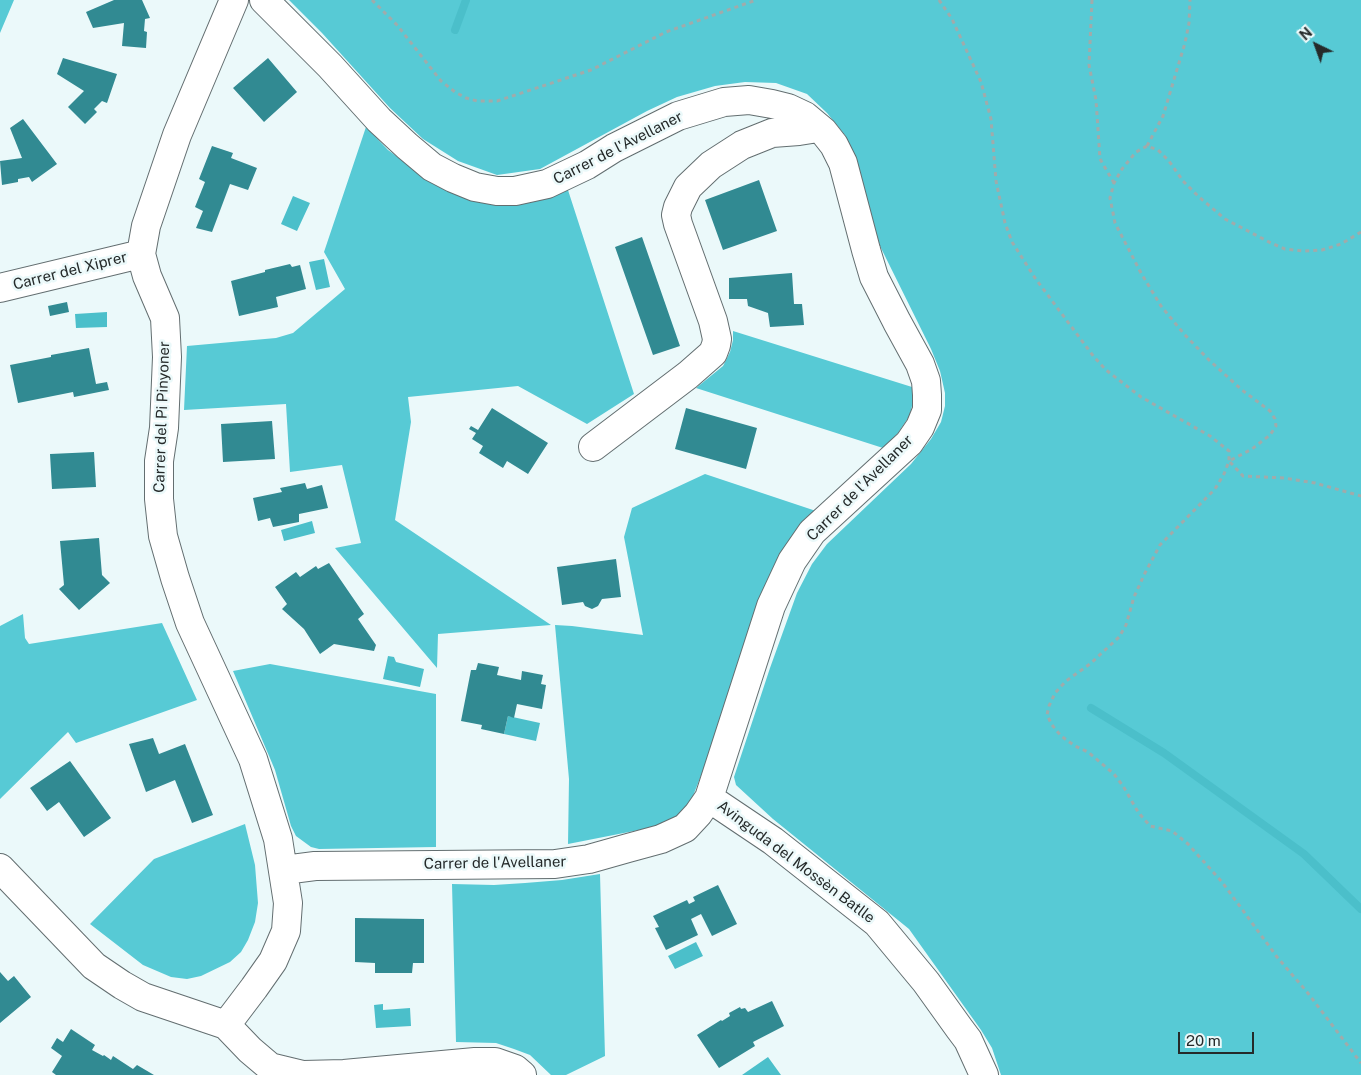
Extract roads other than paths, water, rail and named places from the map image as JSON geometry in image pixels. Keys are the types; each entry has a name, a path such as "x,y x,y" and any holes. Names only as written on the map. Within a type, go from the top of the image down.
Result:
{"street":[{"name":"Carrer del Pi Pinyoner","path":"226,1025 273,962 286,931 288,902 278,839 253,759 190,623 163,536 159,500 159,461 164,428 167,357 165,318 147,276 141,254 146,226 177,135 234,0"},
{"name":"Carrer de l'Avellaner","path":"264,0 330,66 379,120 407,146 432,167 475,187 497,191 516,191 547,184 587,165 614,148 678,116 724,102 748,100 788,108 805,116 834,145 843,163 874,277 920,364 926,381 927,410 920,427 909,443 812,532 792,561 771,606 709,798 685,828 661,839 589,859 555,864 503,866 417,864 315,866 284,870"},
{"path":"593,447 688,376 712,353 716,345 716,332 676,215 688,187 711,165 742,145 772,133 818,128"},
{"name":"Carrer del Xiprer","path":"0,288 141,254"},
{"name":"Avinguda del Mossèn Batlle","path":"709,798 773,841 877,923 926,982 968,1040 984,1075"},
{"path":"0,868 94,966 143,997 226,1025 250,1050 270,1067 303,1075 344,1074 475,1062 495,1062 515,1069 522,1075"}],"waterway":[{"path":"455,30 466,0"},
{"path":"1091,708 1164,753 1304,854 1361,909"}]}
